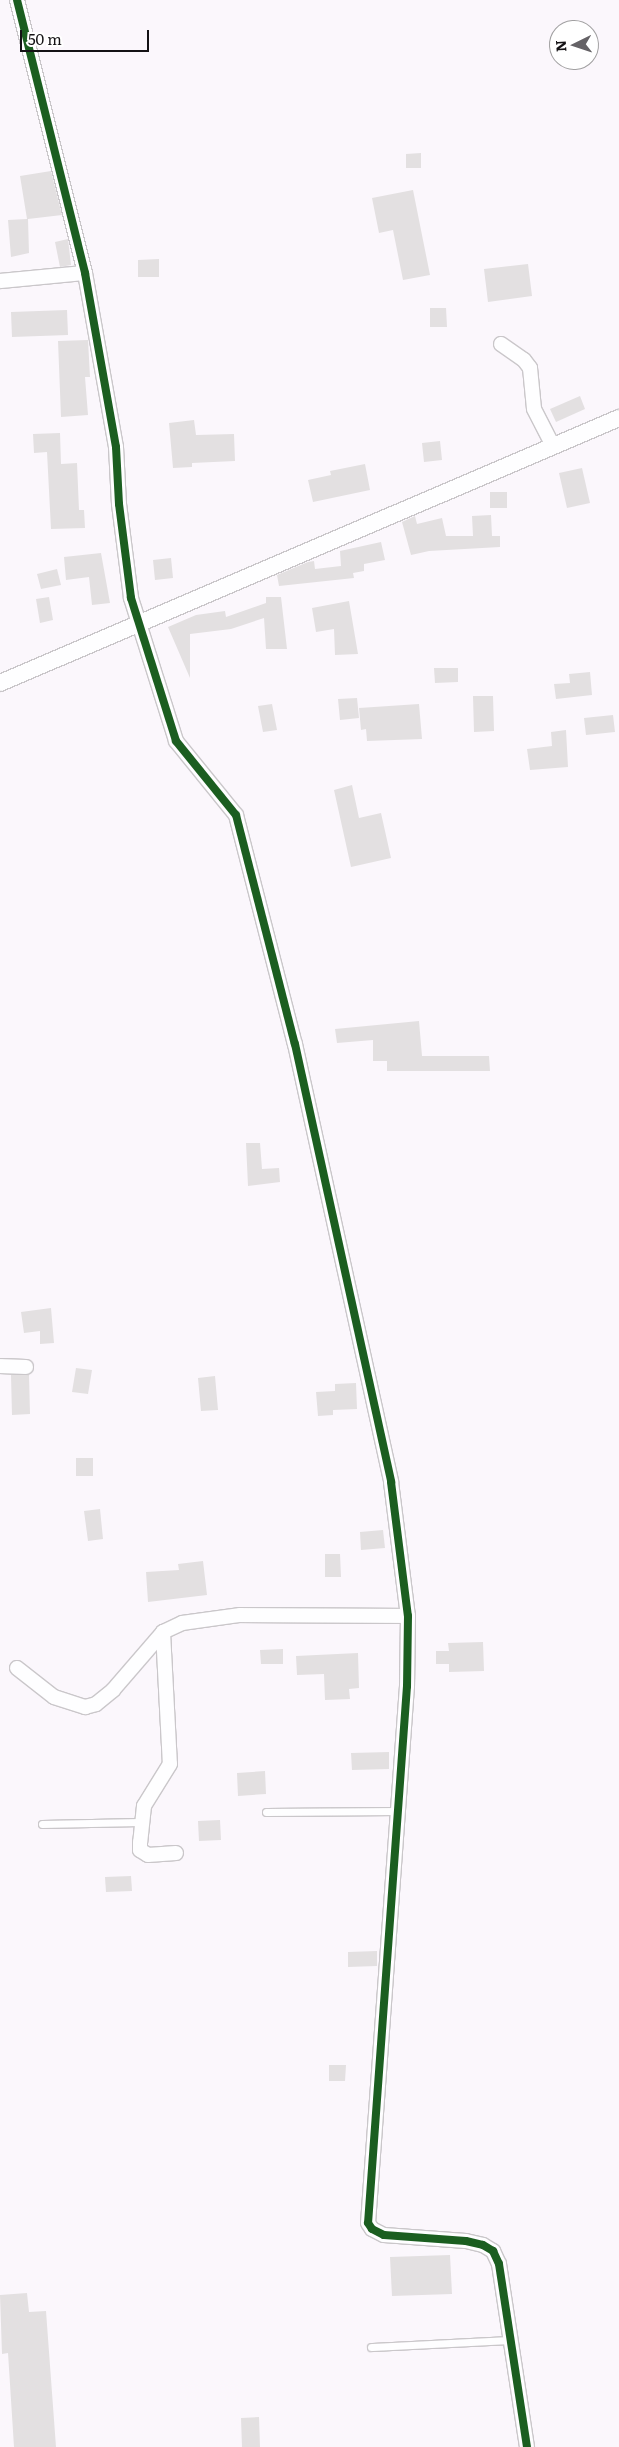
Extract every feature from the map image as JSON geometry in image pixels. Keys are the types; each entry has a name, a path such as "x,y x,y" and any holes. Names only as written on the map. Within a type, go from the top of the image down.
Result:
{"street":[{"path":"17,0 85,274 116,447 125,565 139,624 176,741 236,815 295,1044 391,1482 408,1616 407,1686 368,2223 372,2229 384,2236 466,2241 483,2244 493,2251 499,2264 527,2447"},
{"path":"0,281 85,274"},
{"path":"501,344 524,360 530,368 534,409 550,442"},
{"path":"0,684 550,442 619,418"},
{"path":"0,1366 26,1366"},
{"path":"17,1668 54,1698 84,1707 96,1704 113,1690 163,1632 182,1623 240,1615 408,1616"},
{"path":"163,1632 170,1764 144,1806 140,1822 143,1853 176,1853"}],"lane":[{"path":"266,1812 397,1811"},
{"path":"42,1824 140,1822"},
{"path":"371,2347 510,2340"}],"building":[{"path":"421,153 421,168 406,168 406,154"},
{"path":"51,171 62,215 28,219 29,253 11,257 8,220 27,219 20,176"},
{"path":"413,190 430,275 403,280 393,230 379,233 372,198"},
{"path":"68,239 71,265 60,267 55,242"},
{"path":"159,259 159,277 138,277 138,260"},
{"path":"528,264 532,296 488,302 484,269"},
{"path":"430,308 446,308 447,327 430,327"},
{"path":"67,310 68,335 12,337 11,312"},
{"path":"88,340 90,377 85,377 88,415 61,417 58,341"},
{"path":"580,396 585,409 556,422 550,409"},
{"path":"194,420 196,435 234,434 235,461 192,463 192,467 173,468 169,423"},
{"path":"60,433 61,464 77,463 79,510 84,510 85,528 51,529 47,452 34,453 33,434"},
{"path":"440,441 442,460 424,462 422,443"},
{"path":"365,464 370,490 313,502 308,480 331,475 330,471"},
{"path":"582,468 590,503 567,508 559,473"},
{"path":"490,492 507,492 507,508 490,508"},
{"path":"491,515 492,536 500,536 500,547 429,551 411,555 402,522 415,516 417,524 442,518 446,536 473,536 472,516"},
{"path":"381,542 385,560 364,564 364,571 353,573 354,578 279,586 277,575 314,561 315,569 341,566 340,551"},
{"path":"101,553 110,603 92,605 89,577 66,580 64,557"},
{"path":"171,558 173,578 155,580 153,560"},
{"path":"57,569 61,585 41,589 37,574"},
{"path":"49,597 53,620 40,623 36,599"},
{"path":"266,597 281,597 287,649 266,649 264,618 231,629 190,634 190,678 168,627 196,615 225,611 226,617 266,603"},
{"path":"349,601 358,654 335,655 334,629 316,632 312,608"},
{"path":"434,668 458,668 458,682 435,683"},
{"path":"590,672 592,695 556,699 554,684 570,683 569,674"},
{"path":"473,696 493,696 494,731 474,732"},
{"path":"357,698 359,718 340,720 338,699"},
{"path":"272,704 277,730 263,732 258,706"},
{"path":"419,704 422,739 367,741 366,729 361,730 359,708"},
{"path":"613,715 615,732 586,735 584,718"},
{"path":"566,730 568,767 530,770 527,749 552,746 551,732"},
{"path":"352,785 359,818 381,813 391,858 351,867 334,790"},
{"path":"419,1021 422,1056 489,1056 490,1071 387,1071 387,1061 373,1061 373,1040 337,1043 335,1029"},
{"path":"246,1143 260,1143 262,1169 279,1168 280,1182 248,1186"},
{"path":"51,1308 54,1343 40,1344 40,1331 24,1333 21,1312"},
{"path":"76,1368 92,1370 88,1394 72,1392"},
{"path":"11,1375 29,1375 30,1414 12,1415"},
{"path":"215,1376 218,1410 201,1411 198,1378"},
{"path":"356,1383 357,1409 333,1410 333,1415 318,1416 316,1392 335,1391 335,1384"},
{"path":"76,1458 93,1458 93,1476 76,1476"},
{"path":"100,1509 103,1539 88,1541 84,1511"},
{"path":"383,1530 385,1548 361,1550 360,1532"},
{"path":"325,1554 340,1554 341,1577 325,1577"},
{"path":"203,1561 207,1595 148,1602 146,1572 179,1570 178,1564"},
{"path":"483,1642 484,1671 449,1672 449,1664 436,1664 436,1651 449,1651 448,1643"},
{"path":"283,1649 283,1664 261,1664 260,1650"},
{"path":"358,1653 359,1688 349,1689 350,1699 325,1700 324,1674 297,1675 296,1656"},
{"path":"389,1752 389,1769 352,1770 351,1753"},
{"path":"265,1771 266,1794 238,1796 237,1773"},
{"path":"220,1820 221,1840 199,1841 198,1821"},
{"path":"131,1876 132,1891 106,1892 105,1877"},
{"path":"377,1951 377,1966 348,1967 348,1952"},
{"path":"329,2065 346,2065 345,2081 329,2081"},
{"path":"450,2255 452,2294 392,2296 390,2257"},
{"path":"27,2293 29,2312 46,2311 56,2447 14,2447 8,2353 2,2354 0,2295"},
{"path":"259,2417 260,2447 242,2447 241,2418"}],"cycle path":[{"path":"17,0 85,273 116,447 119,504 131,598 176,741 236,815 295,1044 391,1482 408,1616 407,1686 368,2223 372,2229 384,2235 466,2241 483,2245 493,2251 499,2264 527,2447"}]}
